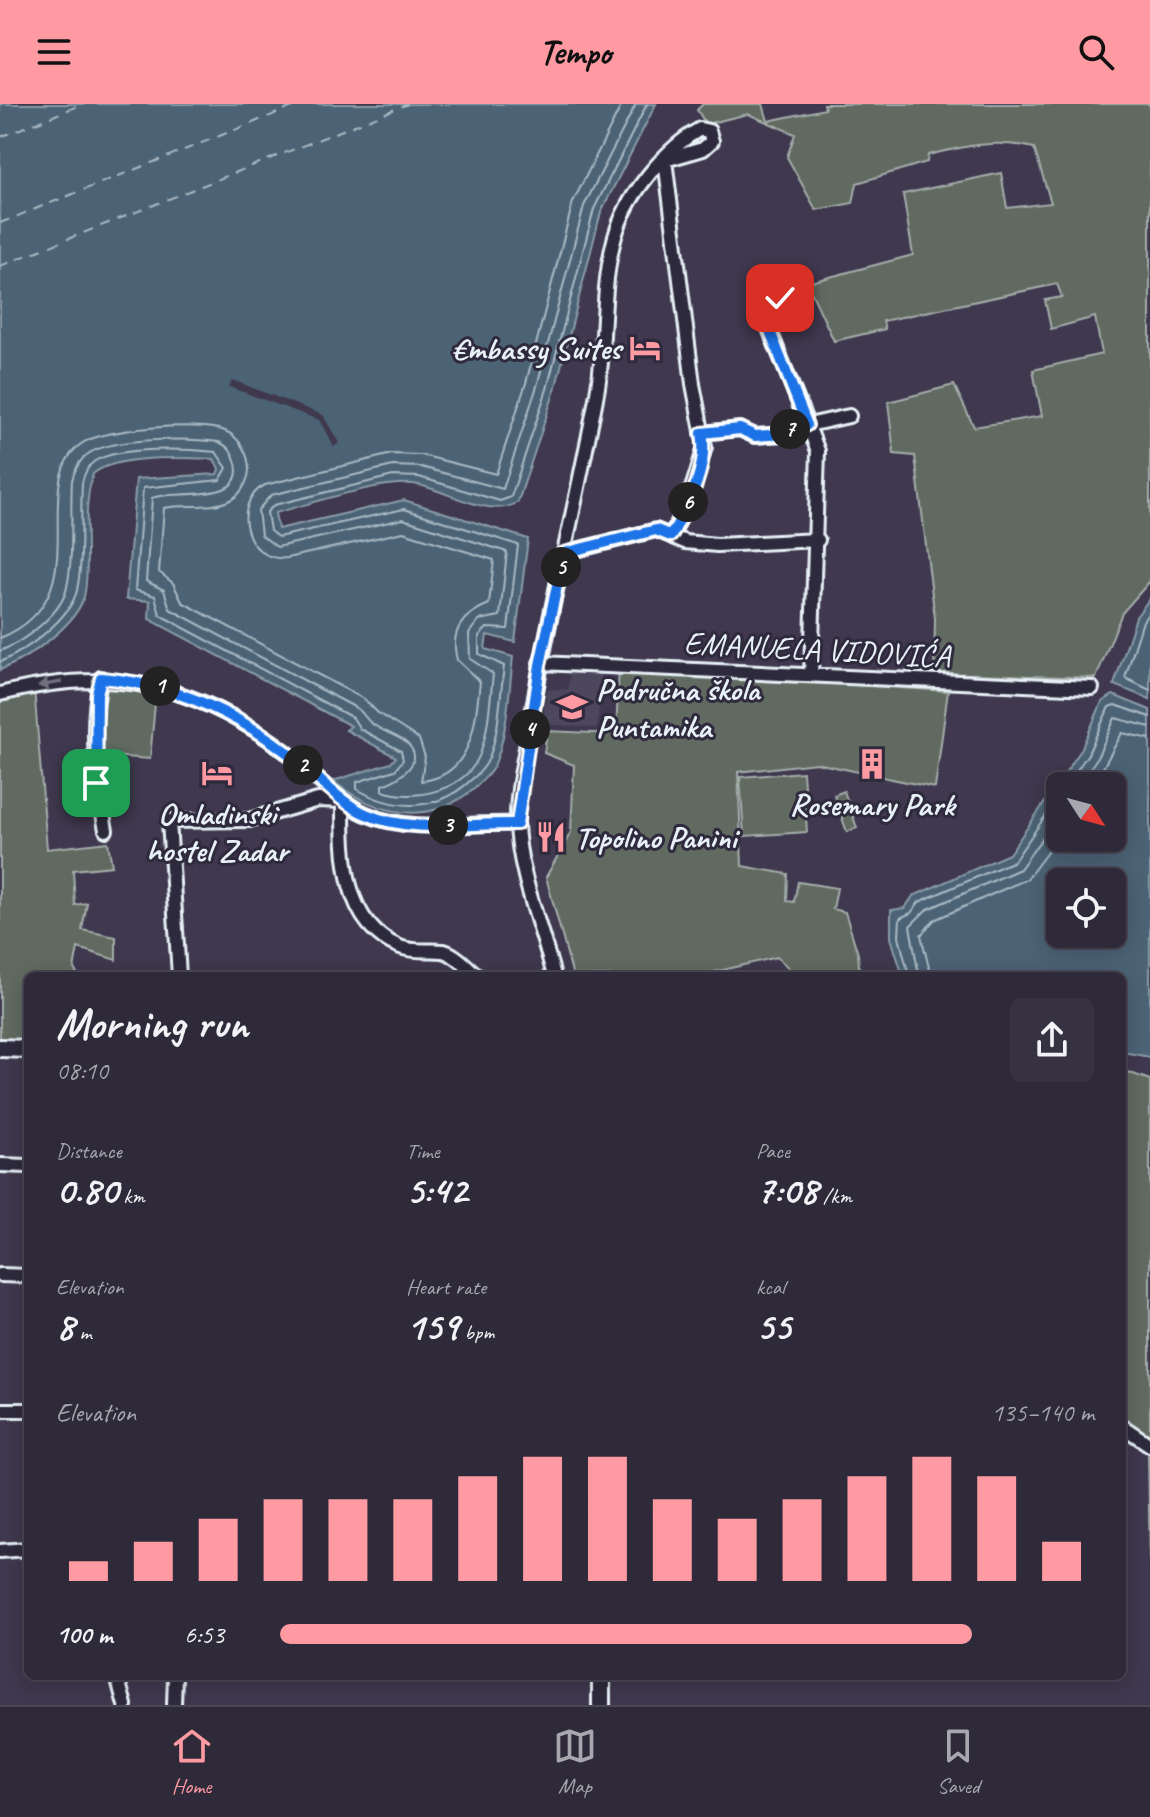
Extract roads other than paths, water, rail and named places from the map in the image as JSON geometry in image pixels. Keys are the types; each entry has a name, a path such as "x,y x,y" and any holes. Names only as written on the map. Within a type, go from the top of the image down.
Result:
{"street":[{"path":"553,972 517,824 540,663 602,369 608,262 617,228 632,200 665,160 705,447 700,470 671,536"},
{"path":"780,298 766,305 766,321 818,451 818,540 811,675"},
{"path":"702,433 740,429 755,436 783,434 849,416"},
{"path":"564,553 656,530 685,542 717,545 818,540"},
{"name":"EMANUELA VIDOVIĆA","path":"540,663 1092,688"},
{"path":"0,694 77,679 101,678 161,687 209,703 251,725 343,801 367,814 393,822 441,826 517,824"},
{"path":"101,678 97,694 96,783 106,830"},
{"path":"179,972 169,821 249,820 318,800 343,801"},
{"path":"343,801 347,882 357,906 379,933 399,947 446,951 473,972"},
{"path":"0,1048 24,1049"},
{"path":"0,1165 24,1166"},
{"path":"0,1275 24,1276"},
{"path":"0,1410 24,1410"},
{"path":"1126,1429 1150,1445"},
{"path":"0,1551 24,1549"},
{"path":"118,1680 125,1705"},
{"path":"174,1705 175,1680"},
{"path":"601,1680 601,1705"}],"water":[{"path":"0,104 656,104 601,212 555,390 518,502 508,507 483,506 430,488 405,484 368,488 275,513 278,529 404,500 528,539 515,642 487,635 485,649 513,657 508,710 500,749 489,773 456,801 438,809 402,812 366,802 349,792 333,781 391,763 396,757 346,730 351,726 149,619 150,601 126,599 136,479 217,474 219,469 214,459 133,460 117,463 93,474 88,503 87,578 81,604 51,639 0,670"},
{"path":"1150,598 1150,699 1114,685 1136,617"},
{"path":"1113,695 1150,710 1150,1057 1126,1053 1126,972 902,972 891,938 891,910 905,908 913,896 1009,854 1046,801 1046,852 1126,852 1126,772 1066,772 1081,750 1102,702"}],"place":[{"name":"€mbassy Suites","path":"645,348"},
{"name":"Područna škola Puntamika","path":"572,707"},
{"name":"Rosemary Park","path":"872,764"},
{"name":"Omladinski hostel Zadar","path":"217,773"},
{"name":"Topolino Panini","path":"551,837"}]}
